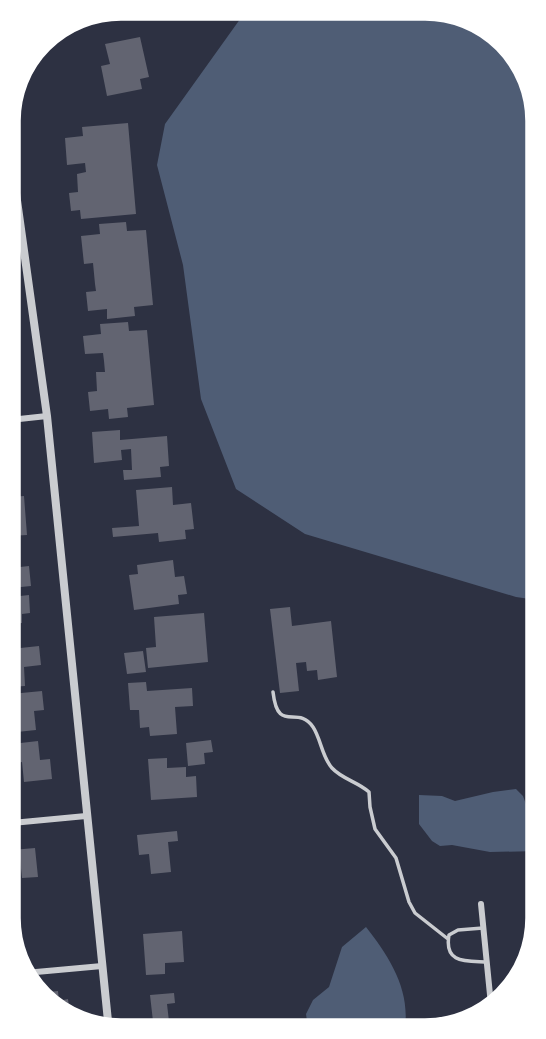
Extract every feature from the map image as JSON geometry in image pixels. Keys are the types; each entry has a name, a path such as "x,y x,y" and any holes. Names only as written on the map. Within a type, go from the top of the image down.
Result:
{"street":[{"path":"19,216 47,416 108,1019"},
{"path":"19,419 47,416"},
{"path":"19,822 86,817"},
{"path":"481,904 490,996"},
{"path":"35,972 102,966"}],"lane":[{"path":"272,692 278,713 301,718 312,726 330,766 369,792 375,829 396,858 409,902 415,913 448,940"},
{"path":"484,928 458,930 449,935 448,940 451,954 457,959 487,962"}],"water":[{"path":"240,19 445,21 482,36 510,64 521,88 527,121 527,599 305,534 236,489 201,399 183,265 157,165 165,124"},
{"path":"516,789 523,796 527,807 527,851 490,852 452,845 440,846 432,841 419,824 419,795 442,796 455,801"},
{"path":"366,927 396,974 404,999 406,1020 307,1020 306,1014 313,1000 329,987 342,947"}],"building":[{"path":"140,37 149,77 140,79 142,89 107,96 101,66 110,64 105,44"},
{"path":"128,123 136,214 81,219 80,210 71,211 69,193 78,192 77,174 86,172 85,163 67,165 65,138 83,136 82,127"},
{"path":"126,222 127,231 146,230 153,305 134,307 135,316 107,319 107,309 88,311 86,292 96,291 93,263 84,264 81,236 100,234 99,224"},
{"path":"128,322 129,331 147,330 154,405 127,408 128,417 109,419 108,409 90,411 88,392 97,391 96,372 105,372 104,361 103,353 85,354 83,336 101,334 100,324"},
{"path":"120,430 120,440 167,436 169,466 160,467 161,477 124,480 123,470 132,470 131,449 121,450 122,460 94,463 92,432"},
{"path":"172,487 173,505 191,503 194,529 185,530 186,539 159,542 158,533 113,537 112,528 139,526 136,490"},
{"path":"19,496 24,496 27,535 19,535"},
{"path":"19,557 20,567 29,566 31,586 19,587"},
{"path":"173,560 175,577 184,576 187,594 178,595 179,604 134,610 129,575 138,574 137,565"},
{"path":"29,595 30,613 22,614 22,623 19,623 19,596"},
{"path":"290,607 292,626 331,621 337,677 318,680 317,670 307,671 306,662 296,663 299,691 280,693 270,609"},
{"path":"204,613 208,662 148,668 146,648 156,647 154,617"},
{"path":"39,646 41,665 24,667 25,686 19,686 19,648"},
{"path":"143,651 146,672 127,674 124,653"},
{"path":"146,682 147,691 192,688 193,706 175,707 177,734 150,736 149,727 140,728 139,710 130,710 128,683"},
{"path":"42,691 44,710 34,711 36,730 19,732 19,693"},
{"path":"211,740 213,752 204,753 205,764 188,766 186,743"},
{"path":"38,741 40,760 50,759 52,779 24,782 22,762 19,763 19,743"},
{"path":"167,758 167,768 186,767 186,777 196,776 197,797 151,800 148,759"},
{"path":"177,831 178,841 168,842 171,872 151,874 149,854 139,855 137,835"},
{"path":"35,848 38,877 22,878 19,849"},
{"path":"182,931 184,962 165,963 165,974 146,975 143,934"},
{"path":"174,993 175,1003 167,1004 169,1020 153,1020 150,995"}]}
